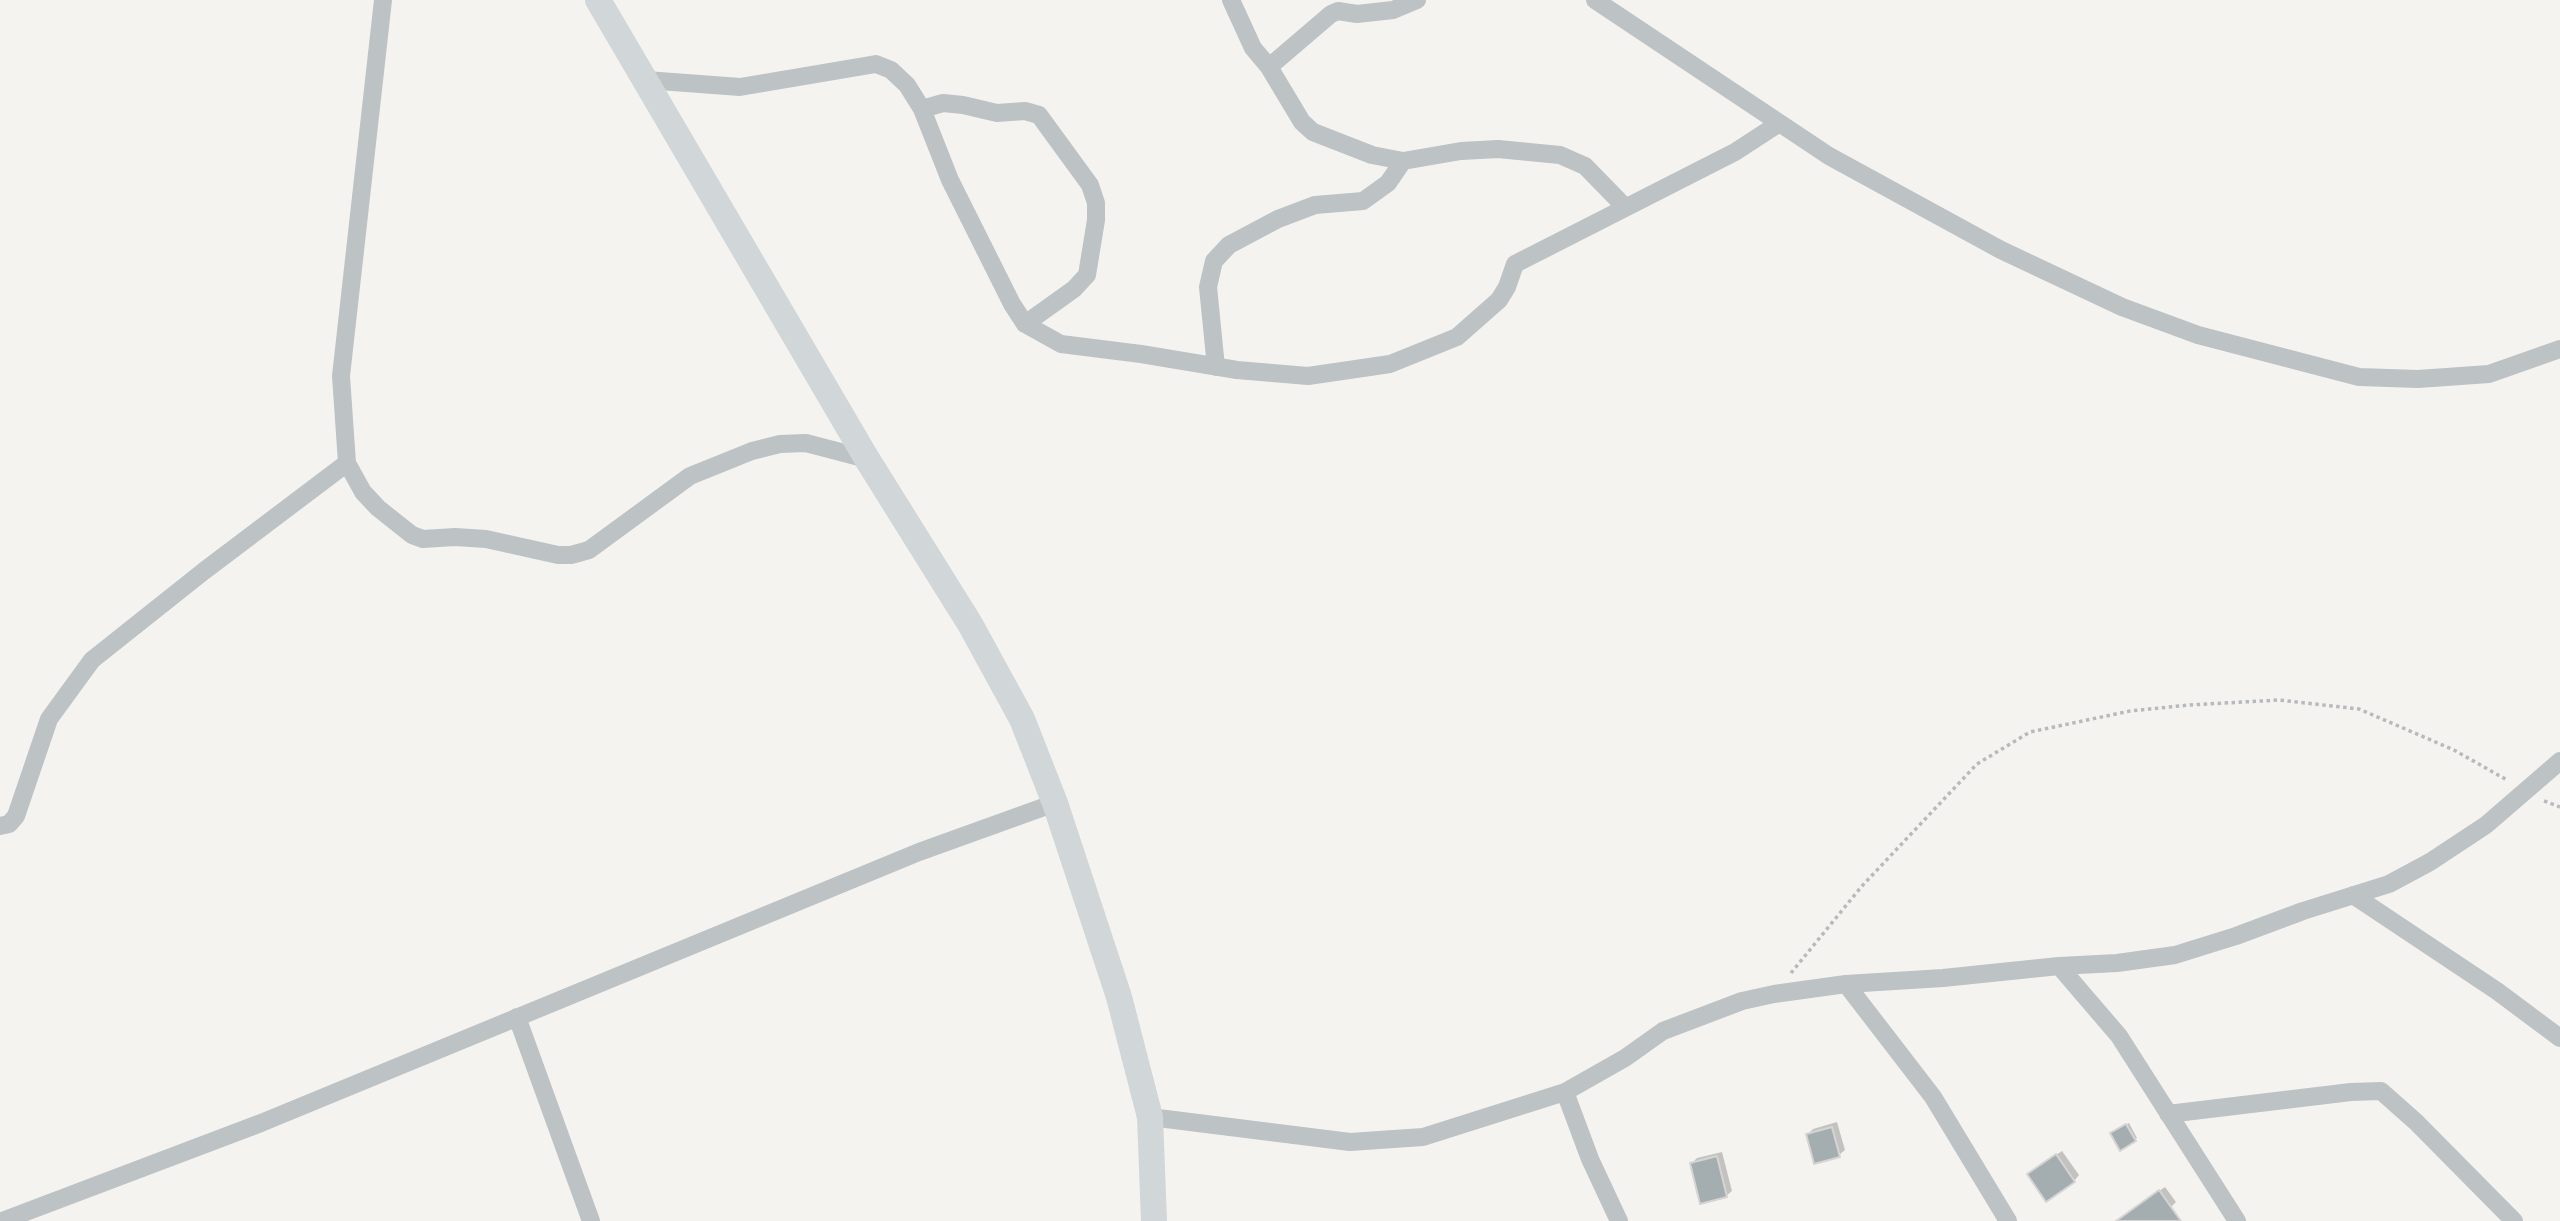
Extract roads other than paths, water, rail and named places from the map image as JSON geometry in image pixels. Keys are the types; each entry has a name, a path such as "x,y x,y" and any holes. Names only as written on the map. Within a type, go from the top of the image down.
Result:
{"street":[{"path":"383,0 341,376 347,463 363,492 378,508 412,535 434,540 455,537 486,539 558,555 571,555 589,550 690,476 752,451 780,444 806,443 867,459"},
{"path":"598,0 867,459 983,648 1022,719 1055,803 1119,997 1150,1117 1154,1221"},
{"path":"1231,0 1253,48 1269,67 1302,122 1313,132 1372,155 1403,161 1461,150 1499,149 1560,155 1585,166 1625,207"},
{"path":"1269,67 1331,14 1338,11 1357,14 1393,10 1417,0"},
{"path":"1595,0 1778,124 1851,168 2001,250 2122,307 2198,335 2359,377 2418,379 2489,374 2560,349"},
{"path":"646,80 740,87 876,64 891,70 907,85 922,109 950,180 1012,304 1025,324 1061,344 1216,367 1308,376 1390,363 1457,337 1499,300 1515,264 1735,152 1778,124"},
{"path":"922,109 943,103 997,113 1025,111 1039,115 1090,185 1096,203 1096,220 1087,275 1074,289 1025,324"},
{"path":"1216,367 1208,286 1214,261 1229,245 1278,219 1315,205 1363,201 1388,183 1403,161"},
{"path":"0,826 9,824 20,808 49,719 92,660 347,463"},
{"path":"1150,1117 1350,1142 1423,1137 1565,1092 1625,1058 1663,1031 1742,1001 1846,984 2117,963 2175,955 2389,884 2430,862 2486,825 2560,761"},
{"path":"2,1221 261,1123 919,852 1055,803"},
{"path":"2353,895 2497,991 2560,1038"},
{"path":"2059,966 2119,1036 2237,1221"},
{"path":"1846,984 1933,1097 2008,1221"},
{"path":"517,1017 591,1221"},
{"path":"2168,1114 2351,1092 2381,1091 2416,1122 2514,1221"},
{"path":"1565,1092 1590,1159 1619,1221"}]}
